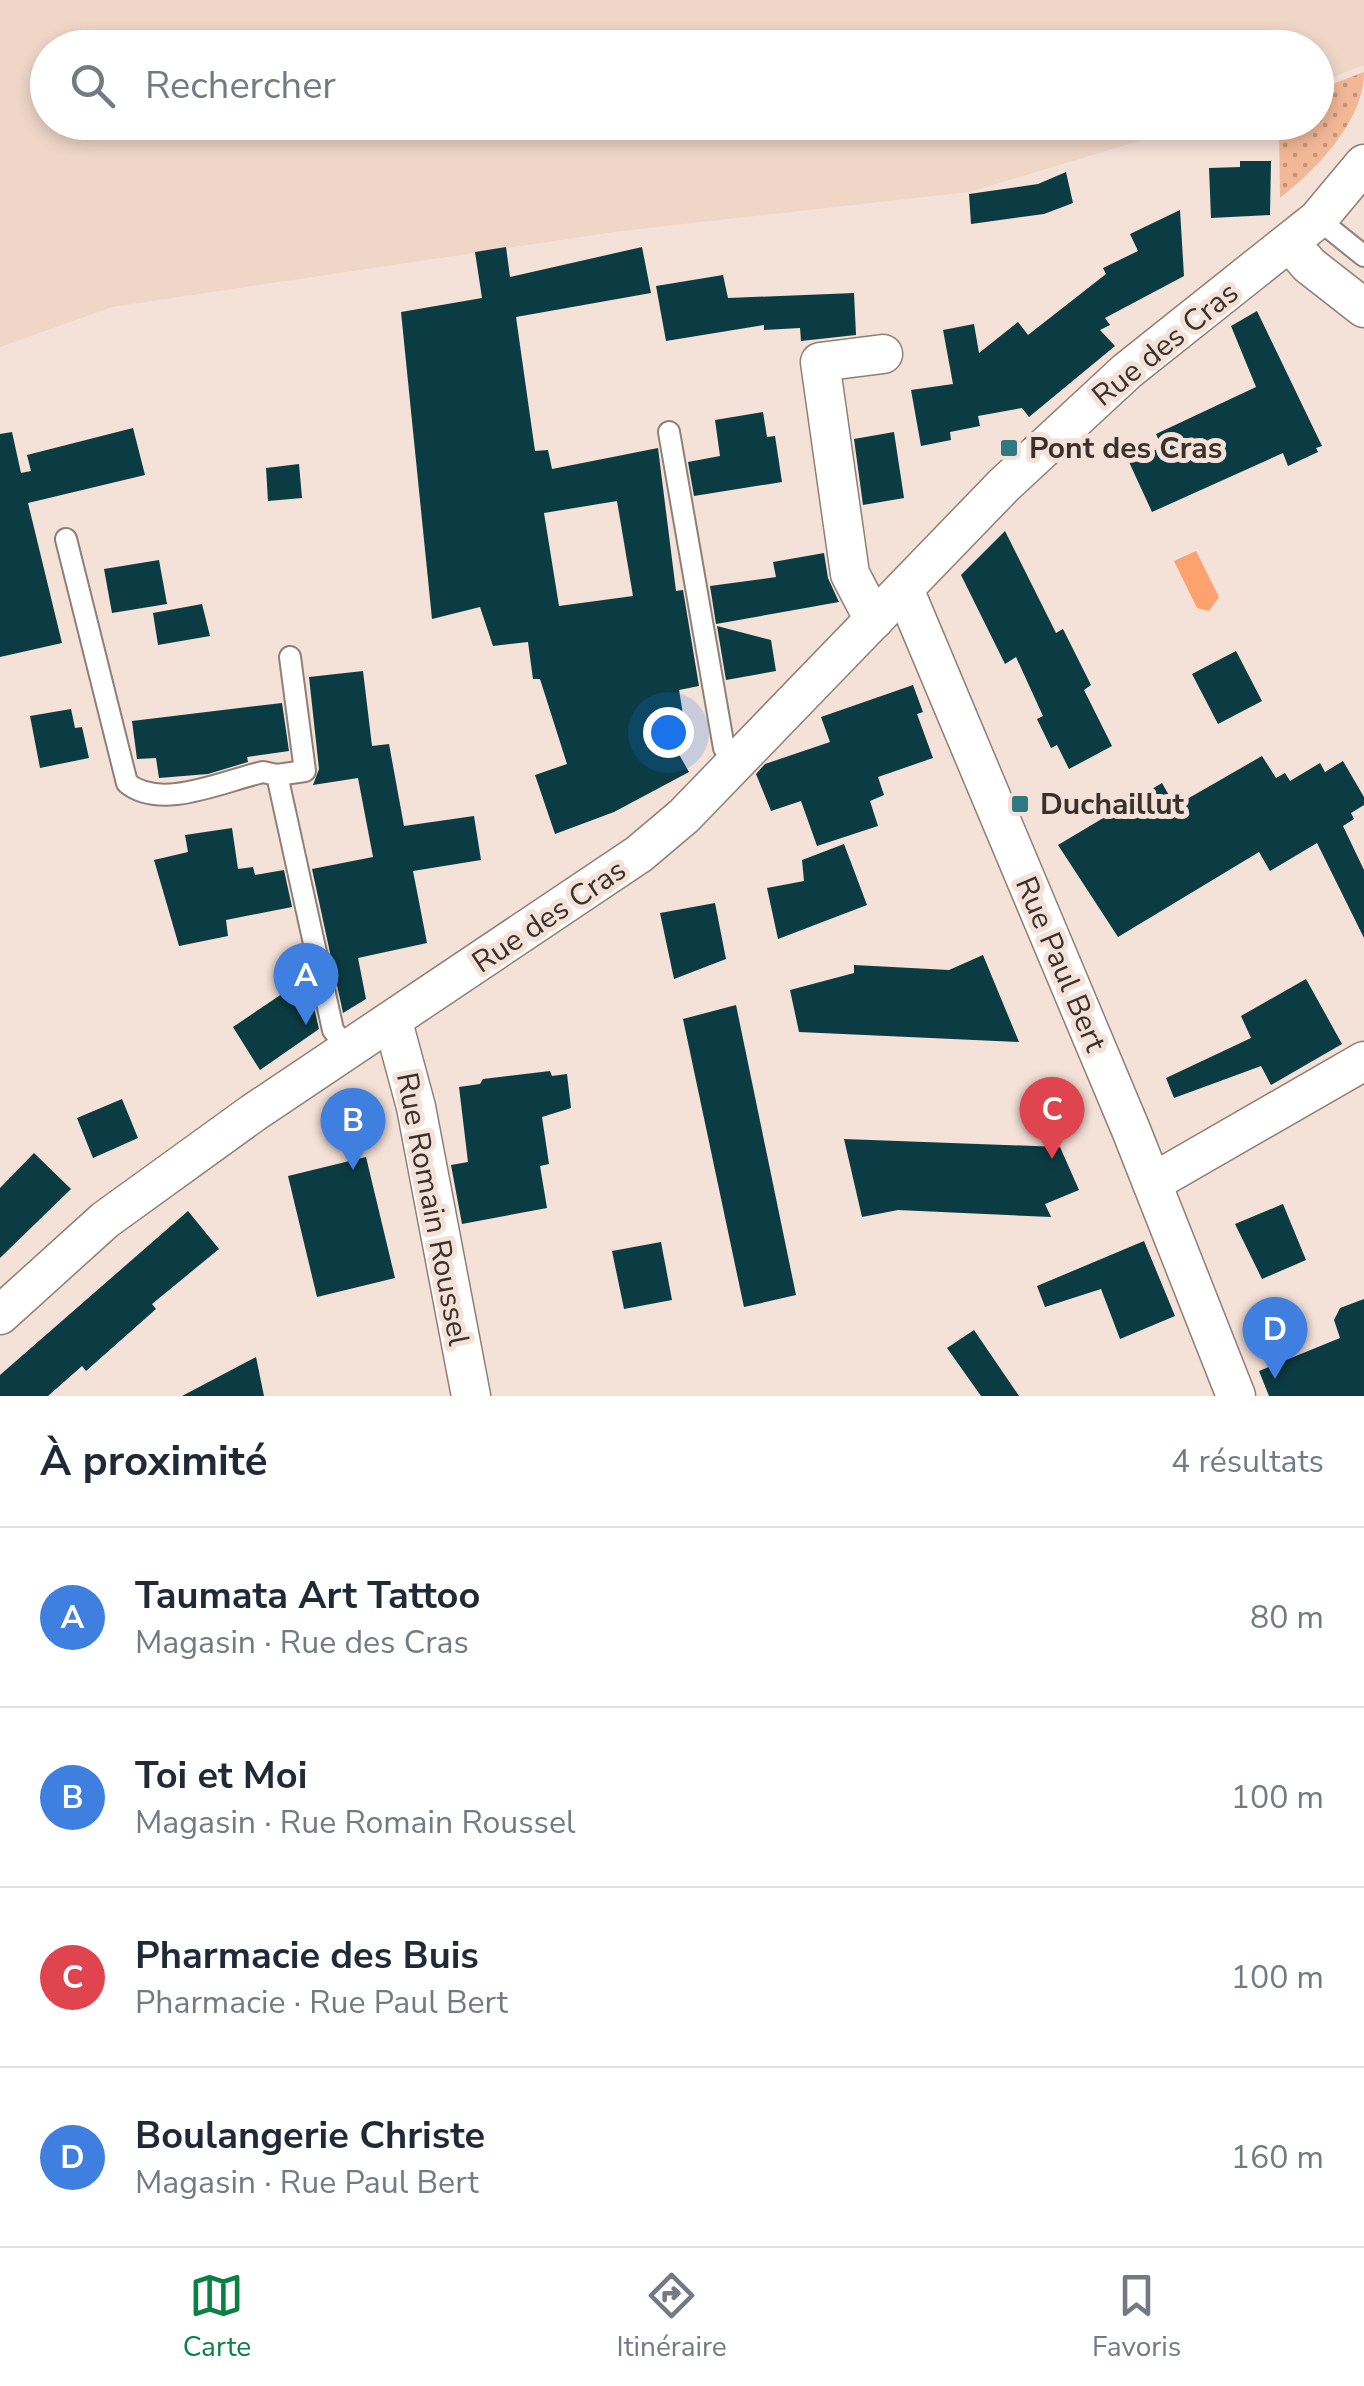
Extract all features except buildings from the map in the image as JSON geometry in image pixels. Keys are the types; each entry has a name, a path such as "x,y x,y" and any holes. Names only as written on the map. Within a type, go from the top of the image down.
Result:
{"street":[{"name":"Rue des Cras","path":"0,1314 105,1220 639,854 1004,486 1127,371 1304,231 1364,164"},
{"path":"1304,231 1309,265 1364,308"},
{"path":"874,620 850,574 820,362 883,354"},
{"name":"Rue Paul Bert","path":"904,589 1236,1396"},
{"name":"Rue Romain Roussel","path":"394,1022 416,1107 470,1396"},
{"path":"1152,1184 1364,1061"}],"lane":[{"path":"1304,231 1364,256"},
{"path":"669,432 724,748 734,762"},
{"path":"66,539 127,783 142,795 163,796 263,772 277,775 304,771 290,657"},
{"path":"277,775 333,1030 349,1051"}],"shaded area":[{"path":"0,0 1364,0 1364,65 1334,76 1334,30 30,30 30,140 1142,140 969,192 621,231 112,307 0,347"},
{"path":"1364,72 1356,108 1336,143 1280,198 1279,140 1334,140 1334,83"},
{"path":"1196,551 1219,597 1209,611 1197,608 1174,561"}],"place":[{"name":"Pont des Cras","path":"1009,448"},
{"name":"Duchaillut","path":"1020,804"},
{"name":"Taumata Art Tattoo","path":"306,1025"},
{"name":"Pharmacie des Buis","path":"1052,1159"},
{"name":"Toi et Moi","path":"353,1170"},
{"name":"Boulangerie Christe","path":"1275,1379"}]}
